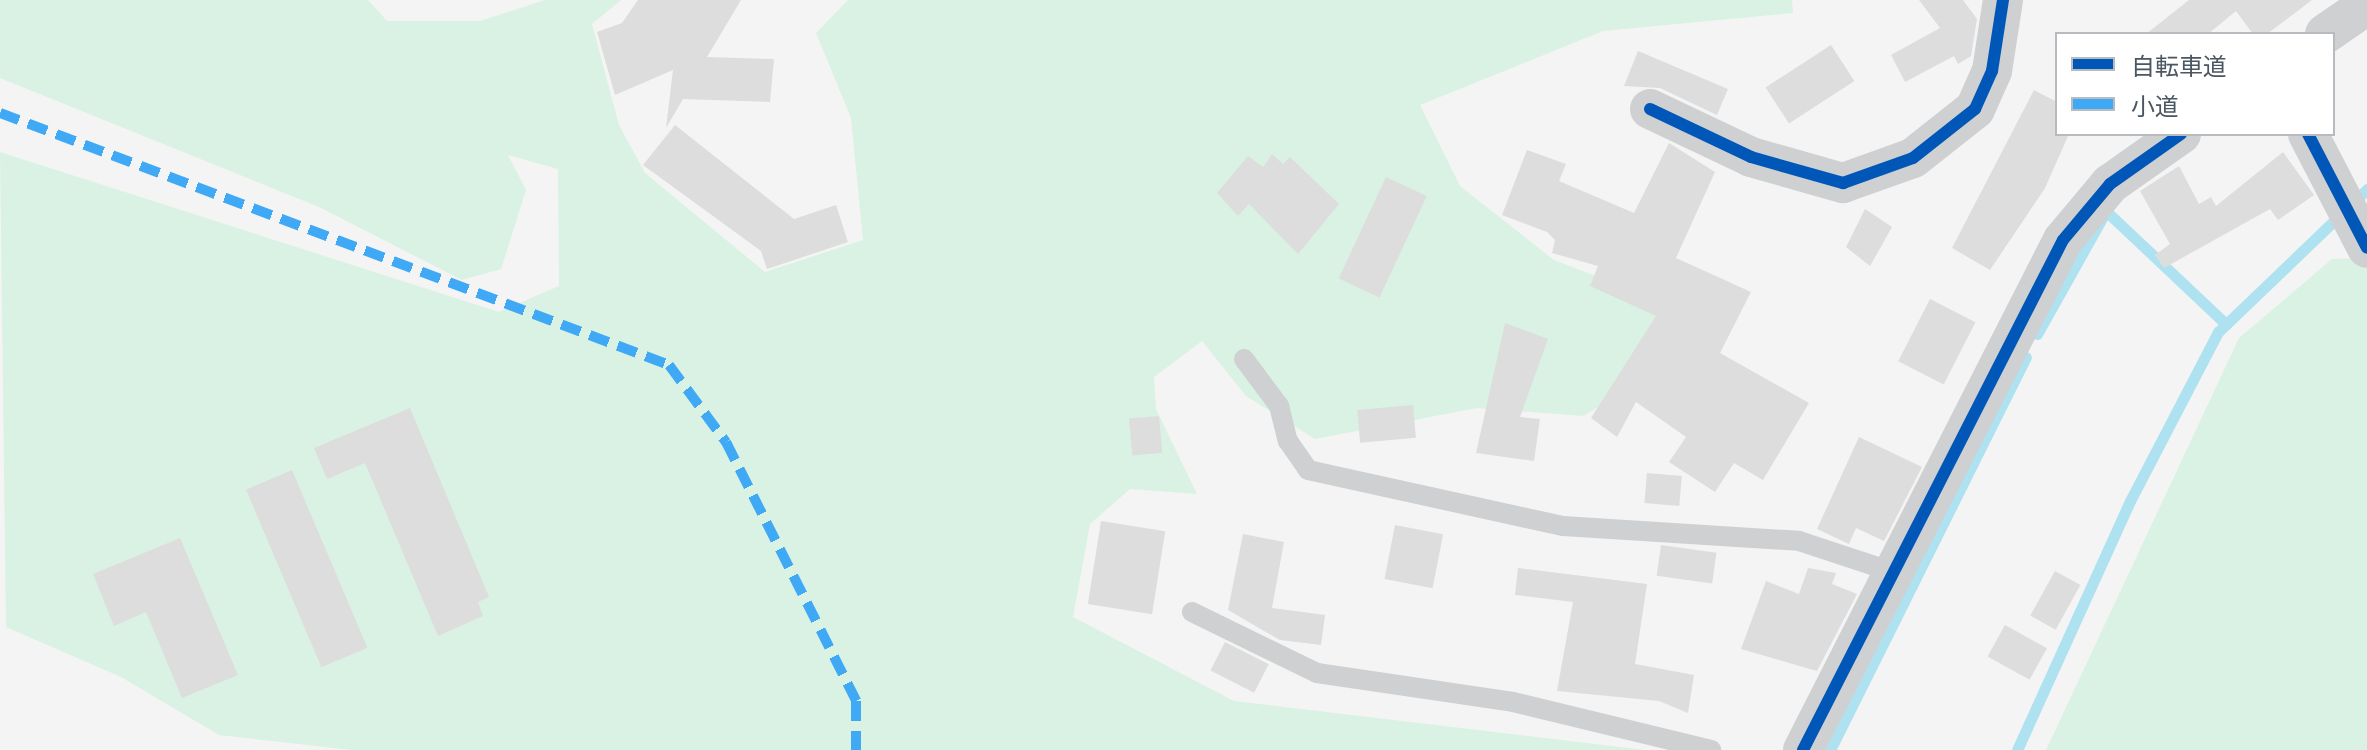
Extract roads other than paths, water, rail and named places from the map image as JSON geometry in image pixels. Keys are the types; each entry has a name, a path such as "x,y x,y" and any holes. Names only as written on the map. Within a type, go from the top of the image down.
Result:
{"street":[{"path":"1650,109 1751,157 1843,183 1913,158 1975,109 1992,71 2003,0"},
{"path":"2328,32 2367,5"},
{"path":"1803,750 2063,240 2110,184 2178,136"},
{"path":"2309,136 2367,248"}],"lane":[{"path":"1244,359 1279,406 1288,441 1308,470 1563,526 1799,541 1893,572"},
{"path":"1192,612 1317,673 1513,702 1711,750"}],"waterway":[{"path":"2017,750 2130,501 2218,332 2367,189"},
{"path":"2037,334 2106,211 2226,324"},
{"path":"1830,750 2026,357"}]}
